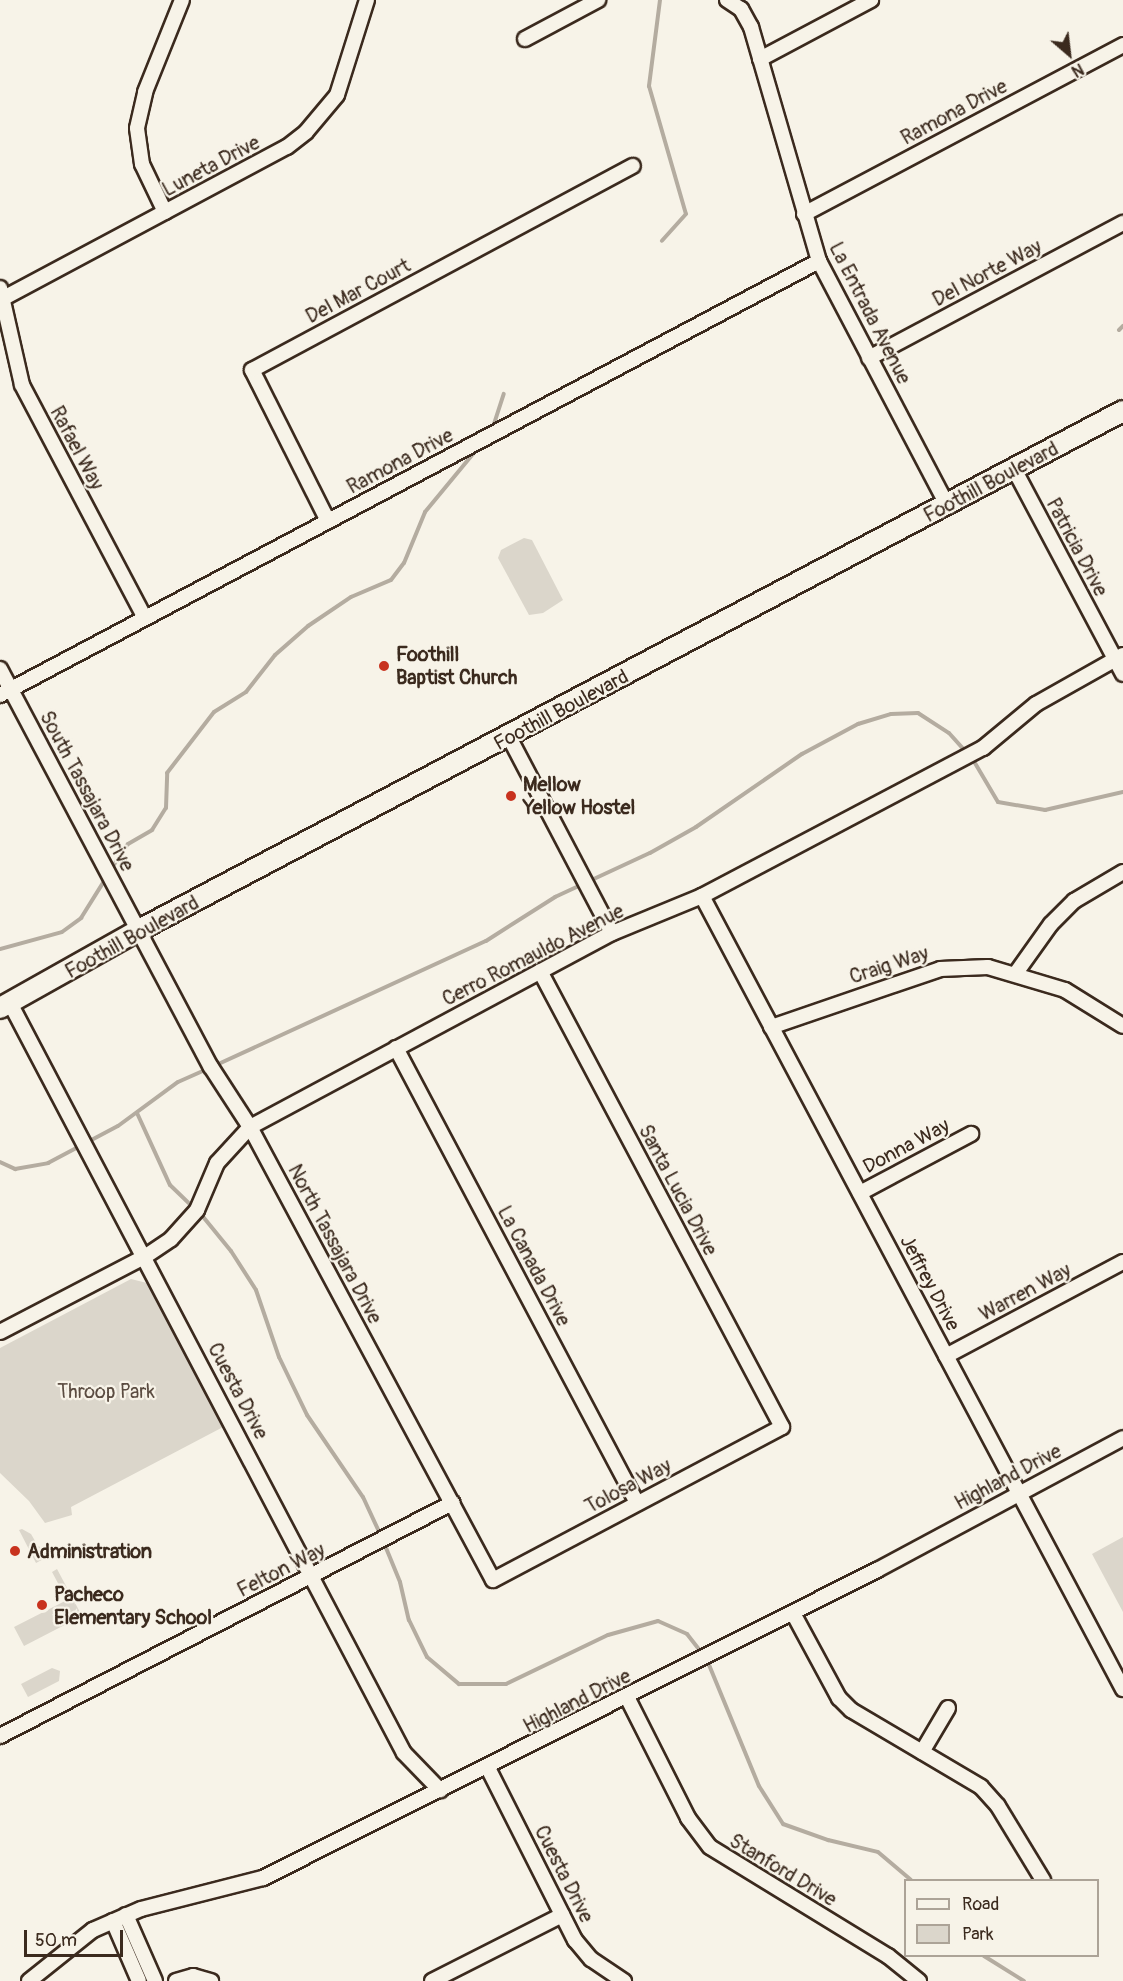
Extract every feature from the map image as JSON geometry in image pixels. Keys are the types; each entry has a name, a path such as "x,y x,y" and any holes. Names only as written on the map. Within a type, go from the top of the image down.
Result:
{"street":[{"path":"165,212 142,165 137,128 144,92 182,0"},
{"name":"Luneta Drive","path":"1,295 287,147 306,132 337,95 367,0"},
{"path":"525,39 598,0"},
{"name":"La Entrada Avenue","path":"727,0 741,9 751,27 819,261 947,505"},
{"path":"746,0 751,27"},
{"path":"760,59 871,0"},
{"name":"Ramona Drive","path":"804,214 1123,45"},
{"name":"Del Mar Court","path":"328,521 252,370 633,166"},
{"name":"Del Norte Way","path":"869,358 1123,223"},
{"name":"Ramona Drive","path":"5,692 819,261"},
{"name":"Rafael Way","path":"1,295 22,385 145,618"},
{"name":"Foothill Boulevard","path":"5,1006 140,930 509,738 1123,411"},
{"name":"Patricia Drive","path":"1014,469 1119,657 1123,675"},
{"name":"Cerro Romauldo Avenue","path":"0,1332 146,1256 171,1239 197,1210 217,1164 250,1127 612,933 702,896 983,748 1036,704 1119,657"},
{"name":"South Tassajara Drive","path":"0,669 5,692 140,930"},
{"path":"509,738 612,933"},
{"path":"1016,974 1051,924 1074,900 1123,872"},
{"name":"Jeffrey Drive","path":"702,896 1123,1689"},
{"name":"North Tassajara Drive","path":"140,930 211,1067 250,1127 493,1580"},
{"name":"Craig Way","path":"771,1027 940,969 988,967 1065,990 1123,1026"},
{"name":"Santa Lucia Drive","path":"540,971 782,1426"},
{"name":"Cuesta Drive","path":"5,1006 146,1256 404,1753 441,1790"},
{"name":"La Canada Drive","path":"396,1048 637,1503"},
{"name":"Donna Way","path":"860,1193 971,1134"},
{"name":"Warren Way","path":"946,1356 1123,1262"},
{"name":"Tolosa Way","path":"493,1580 782,1426"},
{"name":"Highland Drive","path":"34,1978 75,1942 113,1921 126,1915 263,1878 488,1768 793,1613 1123,1438"},
{"name":"Felton Way","path":"0,1736 452,1503"},
{"path":"793,1613 838,1698 981,1787 993,1799 1042,1879"},
{"name":"Stanford Drive","path":"627,1697 688,1818 710,1847 888,1956 919,1981"},
{"path":"922,1752 948,1708"},
{"name":"Cuesta Drive","path":"488,1768 562,1915 591,1959 624,1981"},
{"path":"126,1915 155,1981"},
{"path":"432,1981 562,1915"},
{"path":"113,1921 139,1981"},
{"path":"176,1981 193,1976 211,1981"}],"green space":[{"path":"524,538 532,540 563,600 543,613 529,615 498,558 501,550"},
{"name":"Throop Park","path":"131,1279 147,1283 152,1289 225,1426 71,1507 72,1515 45,1523 29,1501 0,1473 0,1348"},
{"path":"22,1529 31,1534 38,1546 49,1551 49,1556 36,1563 19,1530"},
{"path":"1123,1537 1123,1612 1092,1554"},
{"path":"57,1569 82,1616 24,1646 14,1627 67,1600 52,1572"},
{"path":"52,1668 60,1671 59,1681 28,1697 21,1684"}],"waterway":[{"path":"660,0 649,86 686,214 662,241"},
{"path":"1119,330 1123,326"},
{"path":"492,430 504,394"},
{"path":"111,869 128,844 152,830 166,808 167,773 214,712 246,692 275,655 308,626 351,597 391,580 404,563 425,512 478,448"},
{"path":"214,1066 486,941 555,897 650,853 696,827 802,754 858,724 891,714 918,713 949,733 967,753"},
{"path":"972,758 998,802 1045,810 1123,792"},
{"path":"0,949 62,932 81,918 106,878"},
{"path":"0,1162 15,1169 48,1163 118,1126 178,1082 207,1069"},
{"path":"137,1113 170,1185 194,1208"},
{"path":"200,1213 231,1251 256,1290 279,1357 307,1415 363,1497 381,1536"},
{"path":"384,1543 400,1582 409,1620 427,1657 459,1684 506,1684 608,1635 658,1621 687,1634 707,1660 759,1786 783,1824 828,1840 878,1852 910,1879"},
{"path":"986,1957 1024,1981"}],"place":[{"name":"Foothill Baptist Church","path":"384,666"},
{"name":"Mellow Yellow Hostel","path":"511,796"},
{"name":"Administration","path":"15,1551"},
{"name":"Pacheco Elementary School","path":"42,1605"}]}
